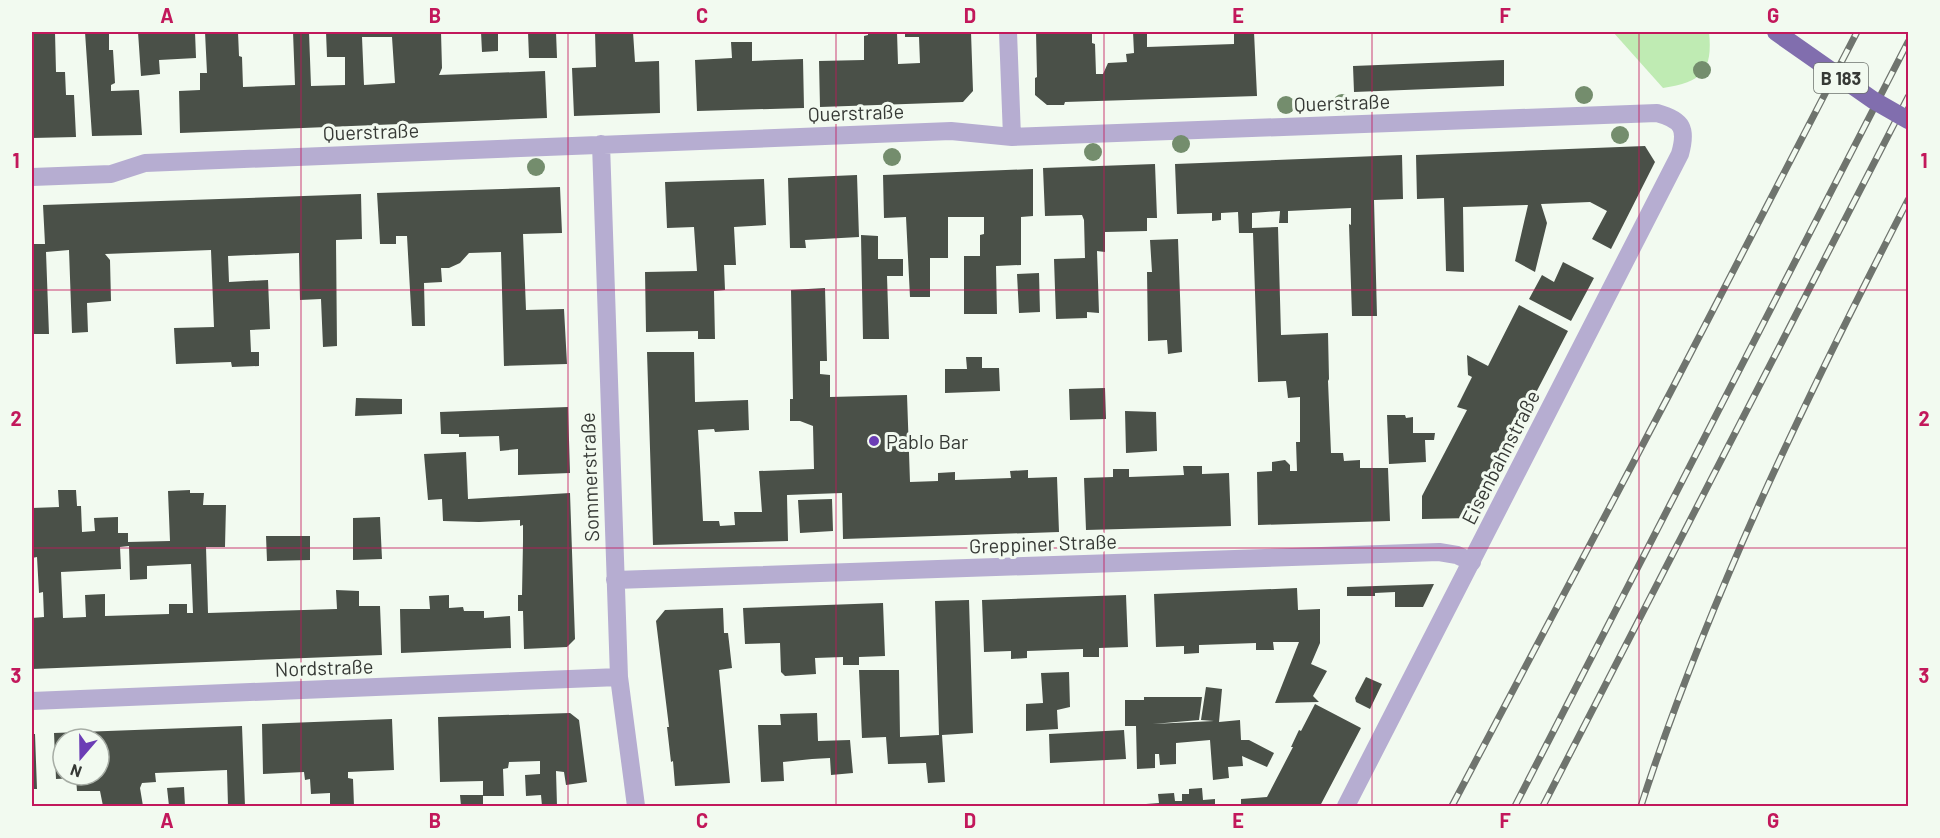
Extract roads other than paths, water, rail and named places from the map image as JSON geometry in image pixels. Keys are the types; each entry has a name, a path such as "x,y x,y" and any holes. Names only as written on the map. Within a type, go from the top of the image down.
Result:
{"main road":[{"name":"B 183","path":"1776,32 1874,100 1908,120"}],"street":[{"path":"1008,32 1012,137"},
{"name":"Querstraße","path":"32,177 111,174 145,163 951,131 1012,137 1657,113 1671,116 1681,125"},
{"name":"Eisenbahnstraße","path":"1346,807 1680,154 1684,139 1681,125"},
{"name":"Sommerstraße","path":"601,144 619,677 636,807"},
{"name":"Greppiner Straße","path":"615,580 1439,552 1457,555 1472,562"},
{"name":"Nordstraße","path":"32,701 619,677"}],"railway":[{"path":"1452,806 1857,32"},
{"path":"1515,806 1908,42"},
{"path":"1543,806 1908,97"},
{"path":"1641,806 1697,650 1762,498 1833,348 1908,200"}],"place":[{"name":"Pablo Bar","path":"874,441"}]}
